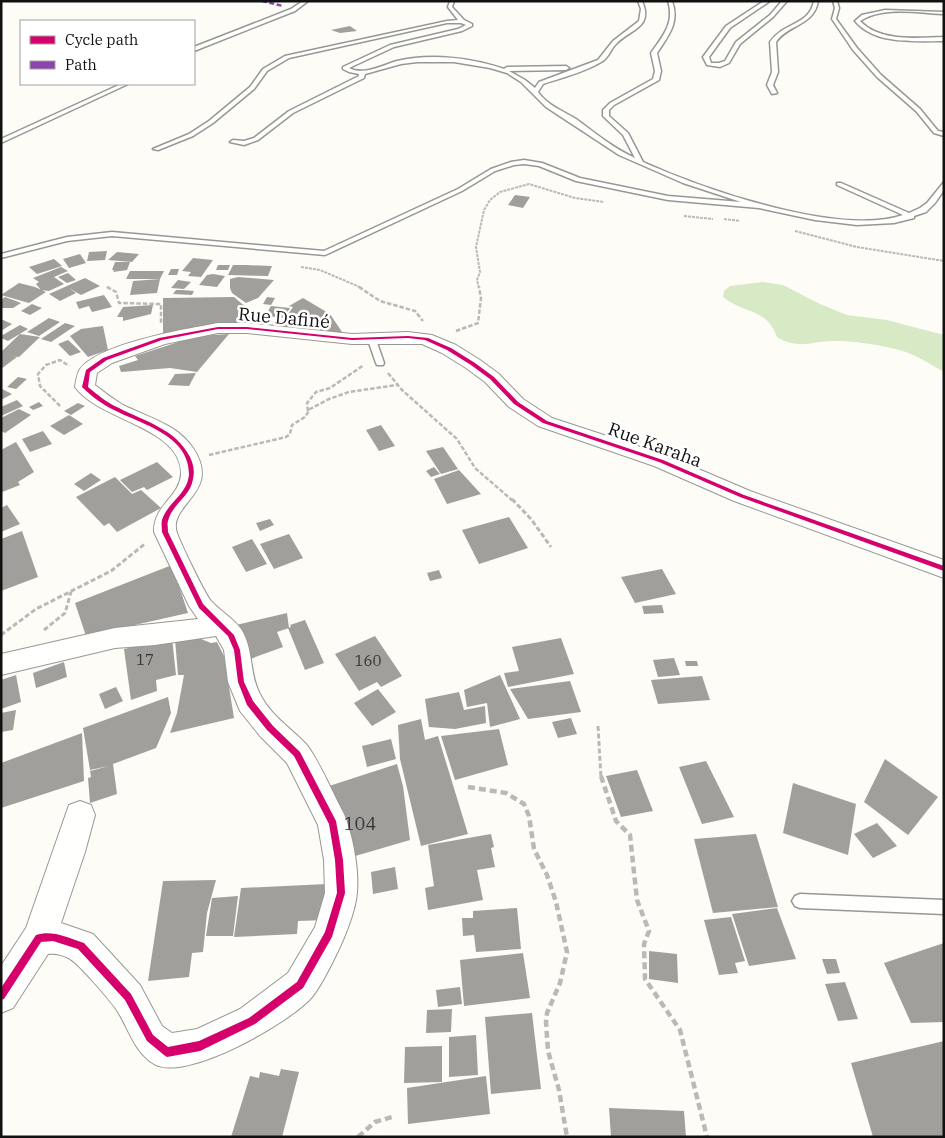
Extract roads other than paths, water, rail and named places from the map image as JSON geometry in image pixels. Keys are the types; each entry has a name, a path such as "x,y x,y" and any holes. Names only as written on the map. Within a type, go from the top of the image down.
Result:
{"street":[{"name":"Rue Dafiné","path":"222,625 201,606 165,532 163,521 169,510 183,498 189,484 192,470 190,462 179,443 166,432 117,410 85,387 88,371 105,359 161,339 209,329 247,328 352,339 376,352"},
{"name":"Rue Karaha","path":"376,352 408,337 435,338 492,378 516,403 552,425 660,461 742,496 944,568"},
{"path":"12,662 114,638 155,635 222,625 231,636 237,650 241,682 250,703 270,728 296,754 333,824 339,860 341,893 329,934 300,985 252,1021 200,1046 167,1052 150,1038 128,997 81,946 53,937 39,938"},
{"path":"1,996 39,938 70,852 80,815"}],"lane":[{"path":"195,49 293,10 306,1"},
{"path":"452,1 450,7 455,15 462,21 470,24 460,30 377,52 346,68 350,72 362,72 398,63 426,60 468,63 504,69 556,70 587,66"},
{"path":"535,92 546,81 600,61 613,44 639,26 644,13 640,1"},
{"path":"640,162 626,134 606,116 606,110 612,104 656,80 658,70 654,53 671,31 674,21 670,1"},
{"path":"768,1 728,28 723,37 708,52 706,57 709,64 720,65 727,62 734,46 778,10 785,1"},
{"path":"774,93 770,85 775,72 773,42 781,32 801,24 811,16 816,7 816,1"},
{"path":"835,1 838,8 834,19 855,50 879,76 918,110 936,132 944,134"},
{"path":"944,13 875,13 862,17 857,21 861,27 868,31 889,36 944,39"},
{"path":"156,149 191,135 204,127 242,98 265,70 287,57 436,23 462,21"},
{"path":"504,69 517,76 545,102 611,148 682,181 756,206"},
{"path":"233,142 244,143 256,139 291,112 362,77 362,72"},
{"path":"1,141 123,85"},
{"path":"1,256 67,239 112,234 325,253 460,190 493,170 513,163 524,162 540,164 578,180 668,198 756,206 858,222 893,221 911,216 931,204 944,184"},
{"path":"839,184 911,216"},
{"path":"800,901 944,907"}]}
